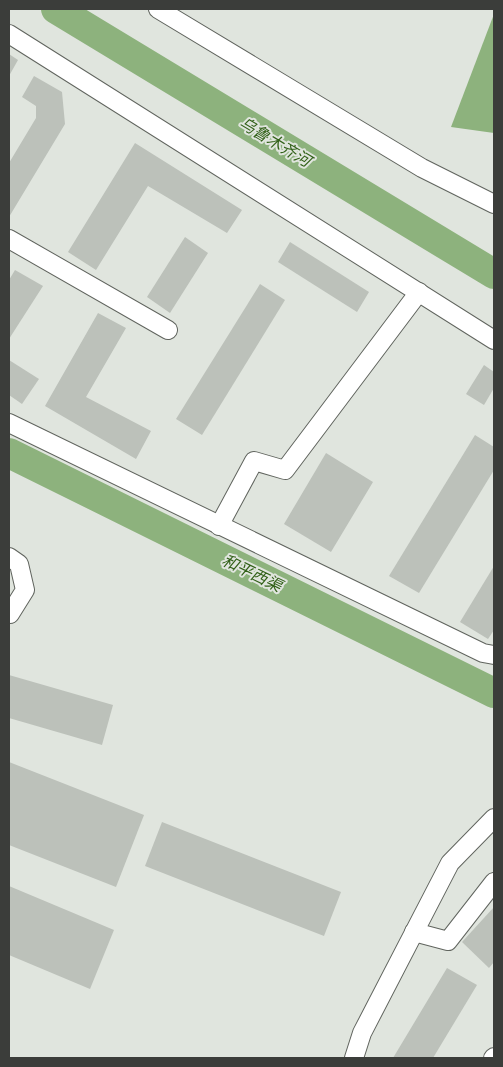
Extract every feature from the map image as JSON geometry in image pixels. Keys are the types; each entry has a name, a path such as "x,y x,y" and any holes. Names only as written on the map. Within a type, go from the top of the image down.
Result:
{"street":[{"path":"158,9 422,168 494,204"},
{"path":"9,34 494,340"},
{"path":"9,239 168,330"},
{"path":"220,526 254,462 285,470 419,292"},
{"path":"9,423 483,653 494,655"},
{"path":"9,557 19,564 25,590 9,614"},
{"path":"354,1058 362,1032 450,863 494,818"},
{"path":"414,932 448,941 494,882"}],"shaded area":[{"path":"494,14 494,133 451,127"}],"building":[{"path":"9,54 18,60 9,76"},
{"path":"34,76 62,92 65,124 9,217 9,163 36,118 36,106 22,97"},
{"path":"135,143 242,210 227,233 148,186 96,270 68,252"},
{"path":"185,237 208,253 170,313 147,297"},
{"path":"290,242 369,292 357,312 278,262"},
{"path":"15,270 43,286 9,339 9,280"},
{"path":"260,284 285,300 202,435 176,419"},
{"path":"98,313 126,328 86,397 151,431 136,459 45,406"},
{"path":"9,360 39,379 22,404 9,395"},
{"path":"484,365 494,372 494,388 484,405 466,394"},
{"path":"475,435 494,447 494,470 419,593 389,576"},
{"path":"326,453 373,482 331,552 284,524"},
{"path":"494,566 494,630 488,639 460,622"},
{"path":"9,675 113,705 102,745 9,718"},
{"path":"9,762 144,815 116,887 9,845"},
{"path":"162,822 341,892 324,936 145,866"},
{"path":"9,886 114,930 90,989 9,955"},
{"path":"494,907 494,962 489,968 462,942"},
{"path":"447,968 477,985 433,1058 393,1058"}],"waterway":[{"name":"乌鲁木齐河","path":"56,9 494,274"},
{"name":"和平西渠","path":"9,453 494,693"}]}
